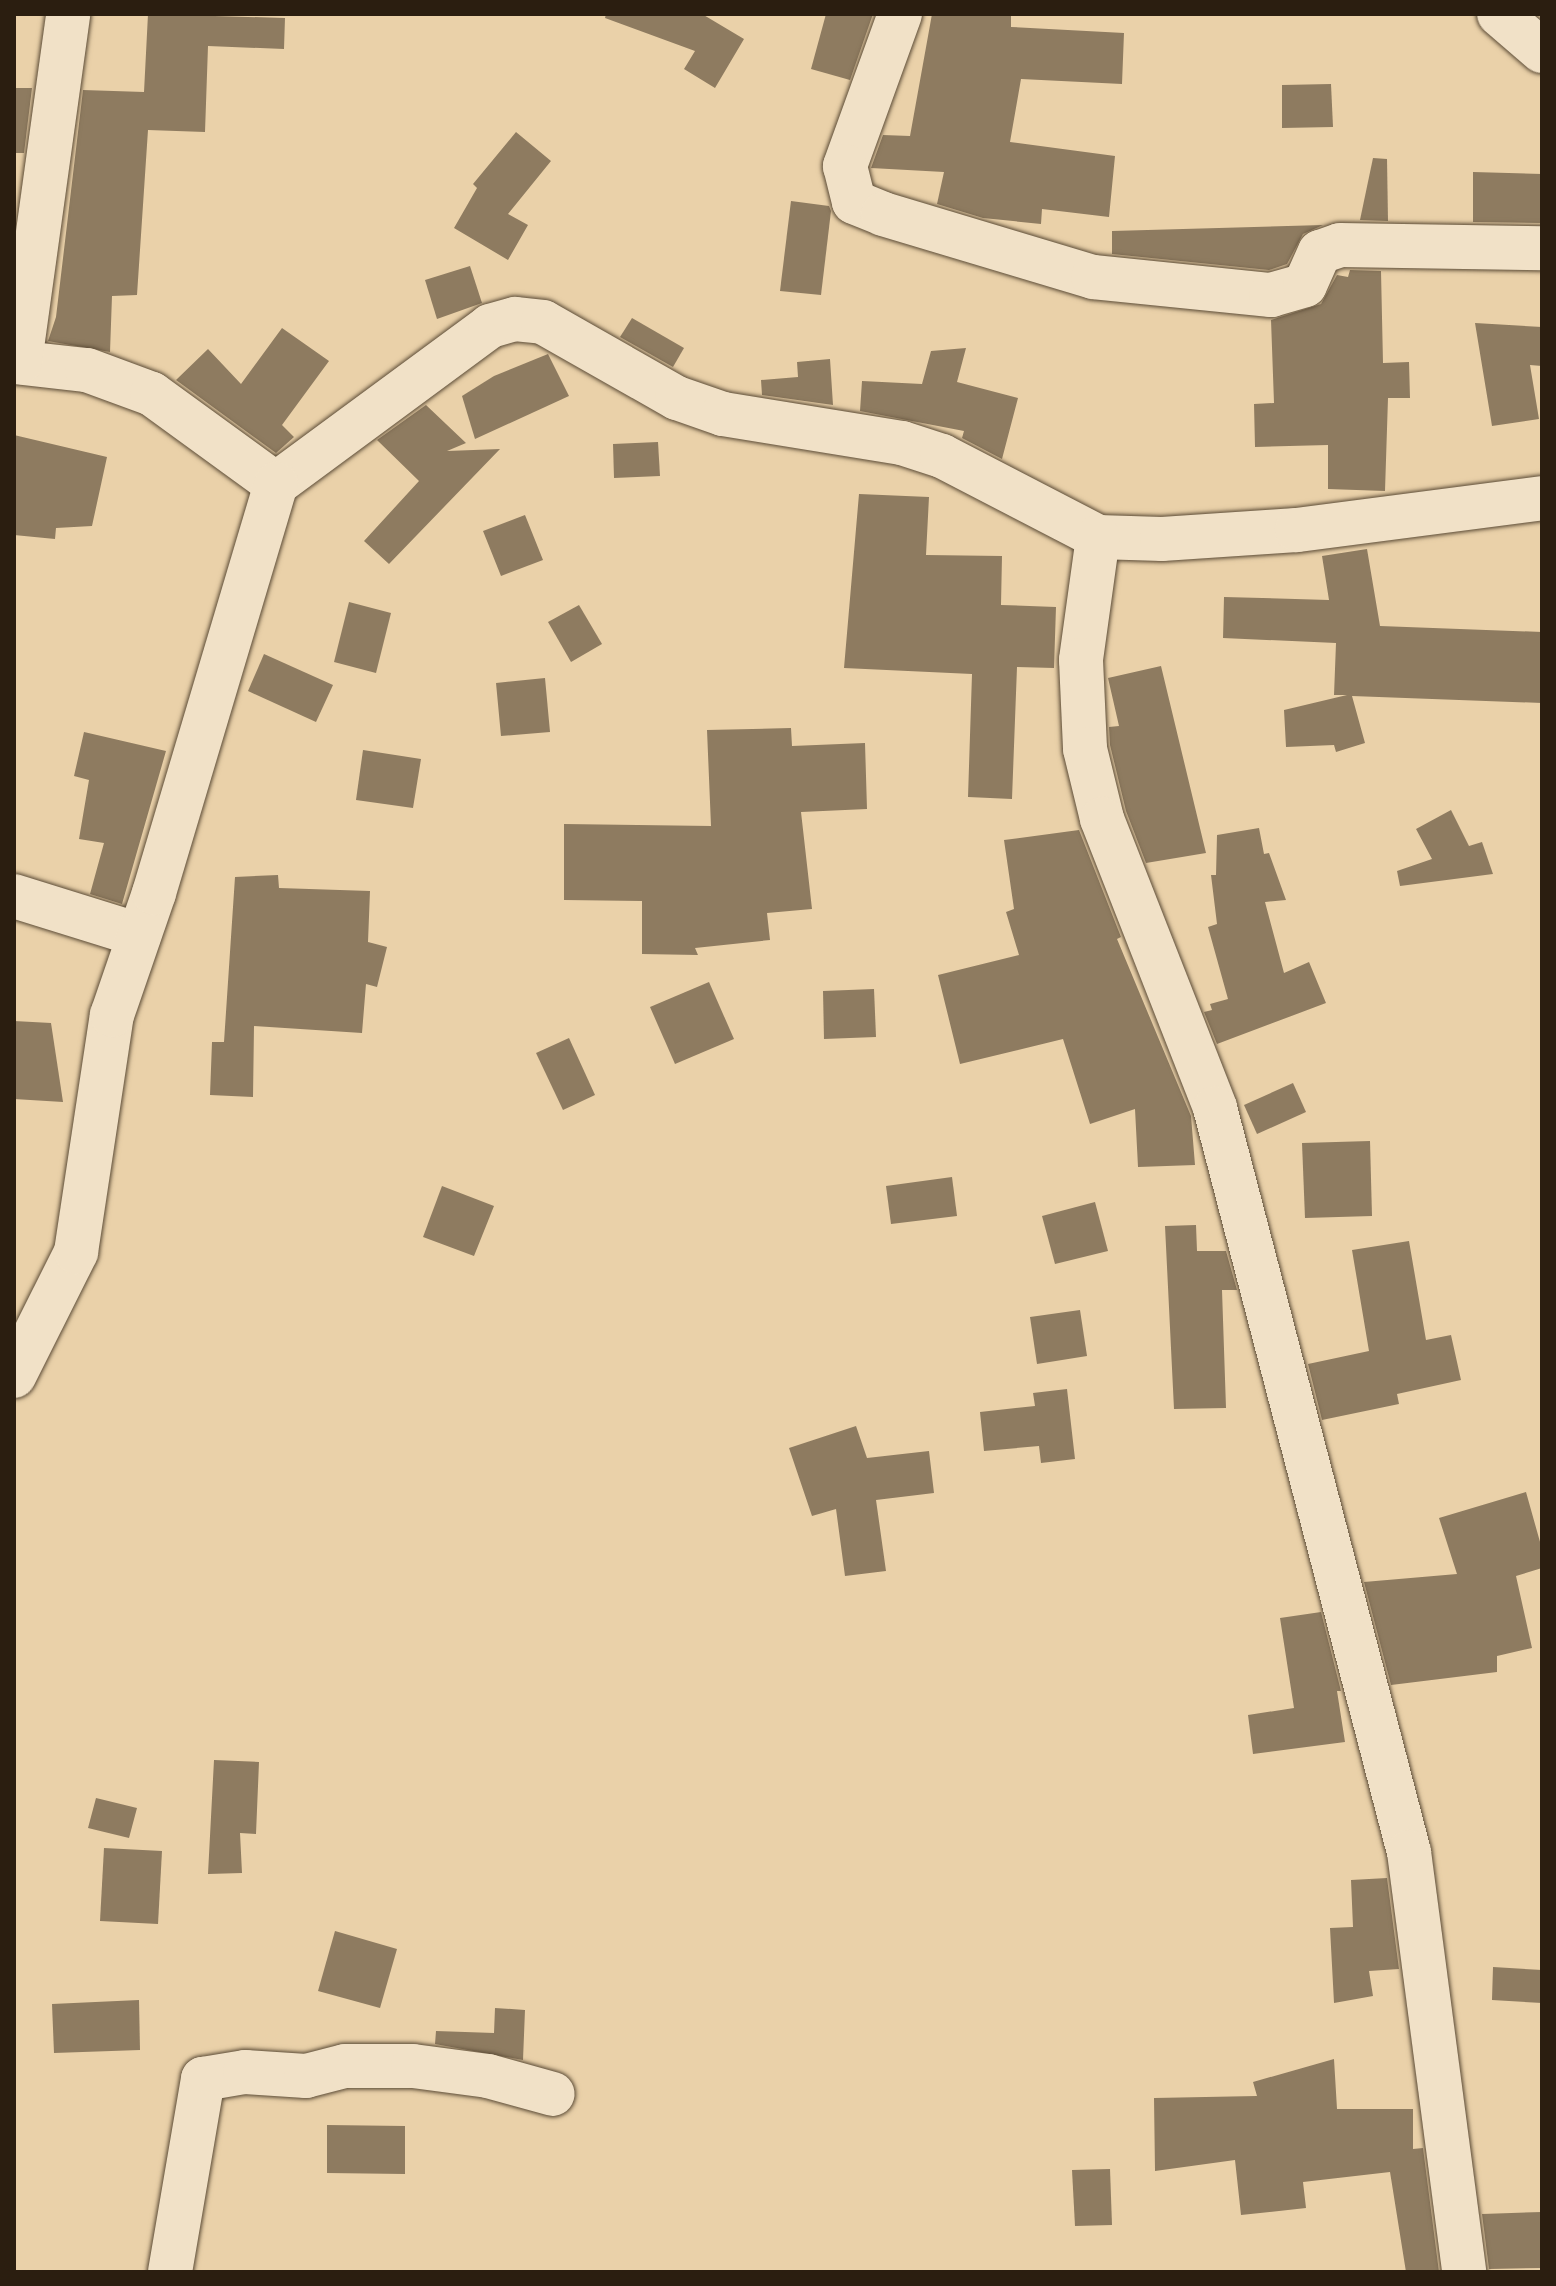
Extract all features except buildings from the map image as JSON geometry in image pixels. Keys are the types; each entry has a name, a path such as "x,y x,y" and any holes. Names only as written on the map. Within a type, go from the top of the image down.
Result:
{"street":[{"path":"68,14 17,362 87,370 152,394 276,484"},
{"path":"900,14 845,166 854,202 883,214 1093,277 1271,295 1305,285 1320,252 1340,245 1542,248"},
{"path":"1499,14 1542,51"},
{"path":"14,1376 76,1252 86,1216 98,1083 112,1015 276,484 490,326 515,319 543,322 677,398 723,414 902,443 942,456 1098,537 1162,539 1281,531 1542,498"},
{"path":"1098,537 1081,660 1085,749 1102,819 1215,1108 1409,1852 1464,2272"},
{"path":"14,896 139,935"},
{"path":"170,2272 203,2079 245,2072 306,2076 345,2066 413,2066 488,2076 553,2094"}]}
